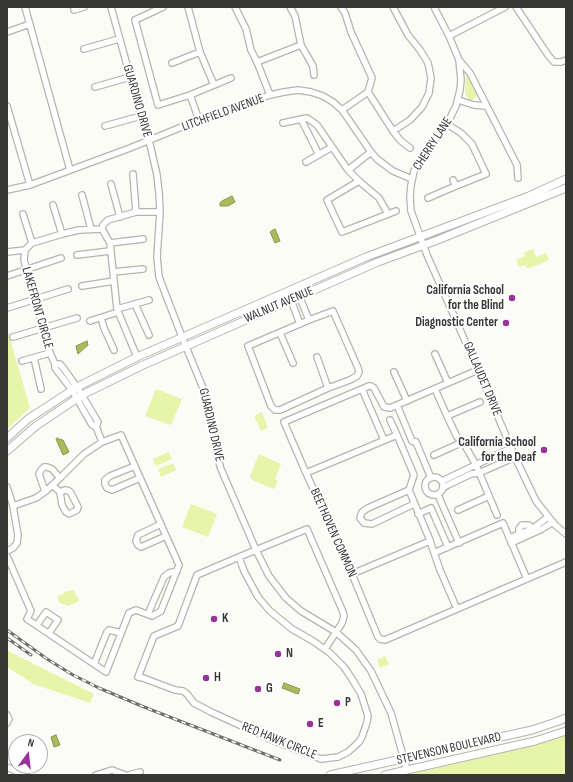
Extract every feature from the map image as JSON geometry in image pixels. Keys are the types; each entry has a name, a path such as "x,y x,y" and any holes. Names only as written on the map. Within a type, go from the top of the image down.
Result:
{"main road":[{"name":"WALNUT AVENUE","path":"7,438 28,419 75,388 137,357 366,258 529,196 566,179"},
{"name":"WALNUT AVENUE","path":"7,451 36,426 79,396 141,366 381,261 423,246 566,188"},
{"name":"STEVENSON BOULEVARD","path":"330,775 532,730 566,718"},
{"name":"STEVENSON BOULEVARD","path":"385,775 535,741 566,731"}],"street":[{"path":"26,7 70,170"},
{"path":"74,10 84,7"},
{"name":"GUARDINO DRIVE","path":"111,7 149,140 158,181 160,193 157,257 159,277 205,393 216,452 221,469 256,550 269,576 286,598 301,611 336,632 356,650 371,671 391,713 406,770"},
{"path":"163,7 135,20 158,105 190,95 231,78"},
{"path":"188,7 200,52 214,85"},
{"path":"235,7 246,29 251,50 270,95"},
{"path":"290,7 295,16 301,45 314,66 314,75"},
{"path":"342,7 351,32 372,78 368,92 342,110"},
{"path":"392,131 410,120 422,107 429,94 431,78 428,63 420,50 408,36 394,7"},
{"name":"CHERRY LANE","path":"420,238 410,204 414,171 423,155 447,124 453,113 458,100 461,80 458,60 449,36 434,7"},
{"path":"449,36 505,7"},
{"path":"516,7 554,62 566,60"},
{"path":"7,32 30,24"},
{"path":"84,49 119,38"},
{"path":"257,62 301,45"},
{"path":"172,63 200,52"},
{"path":"458,60 470,73 517,165 518,178"},
{"path":"95,87 130,76"},
{"name":"LITCHFIELD AVENUE","path":"7,190 30,185 199,120 270,95 298,90 323,96 333,102 342,110 371,152 383,164 392,171 412,180"},
{"path":"368,92 392,131 410,148"},
{"path":"190,95 199,120"},
{"path":"458,100 474,105 486,106"},
{"path":"7,106 30,185"},
{"path":"105,126 141,116"},
{"path":"284,123 307,118 317,125 348,170 379,198 388,214"},
{"path":"301,119 318,155"},
{"path":"428,198 444,191 454,183 486,174 472,144 461,133 447,124"},
{"path":"306,162 332,147"},
{"path":"348,170 371,152"},
{"path":"133,174 136,212"},
{"path":"359,181 327,200 342,232 396,211"},
{"path":"111,184 120,217"},
{"path":"82,195 91,229"},
{"path":"53,205 62,234"},
{"path":"137,357 118,311 112,272 110,243 102,229 103,225 108,220 136,212 160,212"},
{"path":"24,214 32,243"},
{"name":"LAKEFRONT CIRCLE","path":"102,229 91,229 62,234 32,243 25,250 24,260 50,353 55,364 60,364 75,388 92,425 96,427 102,442"},
{"name":"GALLAUDET DRIVE","path":"420,238 511,448 536,501 555,525 566,534"},
{"path":"110,243 143,239"},
{"path":"7,252 25,250"},
{"path":"77,255 110,251"},
{"path":"7,276 61,258"},
{"path":"112,272 143,269"},
{"path":"82,286 114,281"},
{"path":"296,288 309,320"},
{"path":"7,308 68,289"},
{"path":"288,292 300,324"},
{"path":"90,321 149,300"},
{"path":"135,304 149,335"},
{"path":"333,311 359,372 354,378 280,410 275,410 271,406 248,346 309,320 333,311"},
{"path":"13,337 77,318"},
{"path":"102,318 104,328 114,350"},
{"path":"280,333 293,363"},
{"path":"22,361 50,353"},
{"path":"435,354 448,383"},
{"path":"317,357 328,388"},
{"path":"34,358 41,390"},
{"path":"384,440 362,389 369,386 374,388 384,407 390,408 478,370"},
{"path":"394,372 407,401"},
{"name":"BEETHOVEN COMMON","path":"362,389 284,422 380,639 385,640 566,562"},
{"path":"435,389 457,437 463,442 476,466 497,515"},
{"path":"447,416 480,402"},
{"path":"397,405 412,441 416,442 431,478"},
{"path":"390,420 414,475 409,490 457,609"},
{"path":"7,556 31,611 27,619 106,672 129,613 136,610 152,616 161,611 179,565 121,435 102,442 84,454 60,478 36,498 13,506"},
{"path":"306,473 397,435"},
{"path":"434,455 463,442"},
{"path":"442,481 511,448"},
{"path":"492,457 496,466"},
{"path":"444,488 442,481 437,478 431,478 425,484 426,490 430,494 438,495 448,485 471,474 479,473 515,457"},
{"path":"135,466 110,476 105,480 105,484 107,488 112,490 140,478"},
{"path":"45,491 39,474 44,467 52,469 60,478"},
{"path":"52,485 60,492"},
{"path":"7,487 13,506 18,535 17,542 13,548 7,551"},
{"path":"409,490 368,508 362,512 360,518 364,523 372,524 414,504"},
{"path":"438,495 459,542"},
{"path":"458,510 489,496"},
{"path":"418,514 431,508 448,547"},
{"path":"510,541 519,534 533,530 548,517"},
{"path":"510,541 553,522"},
{"path":"161,524 138,535 136,541 141,547 166,536"},
{"path":"434,553 503,524 527,579"},
{"name":"RED HAWK CIRCLE","path":"239,558 258,597 270,611 292,629 313,641 334,656 352,679 361,694 368,716 359,742 348,752 338,757 321,759 277,742 194,703 183,691 174,690 138,676 154,636 178,626 197,575 307,529 343,612 344,616 342,623 336,632"},
{"path":"352,574 430,541"},
{"path":"148,614 164,577 169,573 176,571"},
{"path":"37,625 46,612 58,620 49,634"},
{"path":"94,664 107,632 109,630 121,633"},
{"path":"325,649 336,632"},
{"path":"7,715 9,720 7,722"},
{"path":"7,767 24,775"},
{"path":"96,775 112,770 125,775"},
{"path":"129,775 140,772"}],"shaded area":[{"path":"466,75 468,75 477,92 477,96 471,100 469,100 465,93"},
{"path":"232,196 235,202 228,206 220,206 222,201"},
{"path":"275,229 280,241 275,243 270,232"},
{"path":"533,249 536,257 546,253 549,260 527,269 525,265 519,267 516,260 525,256 524,252"},
{"path":"7,328 30,408 7,429"},
{"path":"87,341 88,345 78,354 76,346"},
{"path":"156,389 182,399 171,425 145,416"},
{"path":"262,412 268,428 261,431 254,416"},
{"path":"58,438 59,440 63,440 69,452 63,455 56,439"},
{"path":"169,452 172,459 156,466 153,459"},
{"path":"259,454 281,464 275,479 278,481 274,489 252,480 250,476"},
{"path":"173,463 176,470 161,477 158,469"},
{"path":"191,504 217,514 208,537 182,527"},
{"path":"66,591 75,591 79,601 68,606 60,603 57,598 58,596"},
{"path":"7,650 94,694 90,703 33,684 7,667"},
{"path":"385,656 389,664 380,668 377,660"},
{"path":"284,683 300,689 298,694 282,688"},
{"path":"56,735 60,745 54,747 51,737"},
{"path":"566,735 566,775 406,775 536,745"}],"railway":[{"path":"7,630 47,659 73,675 99,688 280,760"},
{"path":"7,638 31,655"}],"place":[{"name":"California School for the Blind","path":"512,298"},
{"name":"Diagnostic Center","path":"506,323"},
{"name":"California School for the Deaf","path":"544,450"},
{"name":"K","path":"214,619"},
{"name":"N","path":"278,654"},
{"name":"H","path":"206,678"},
{"name":"G","path":"258,689"},
{"name":"P","path":"337,703"},
{"name":"E","path":"310,724"}]}
